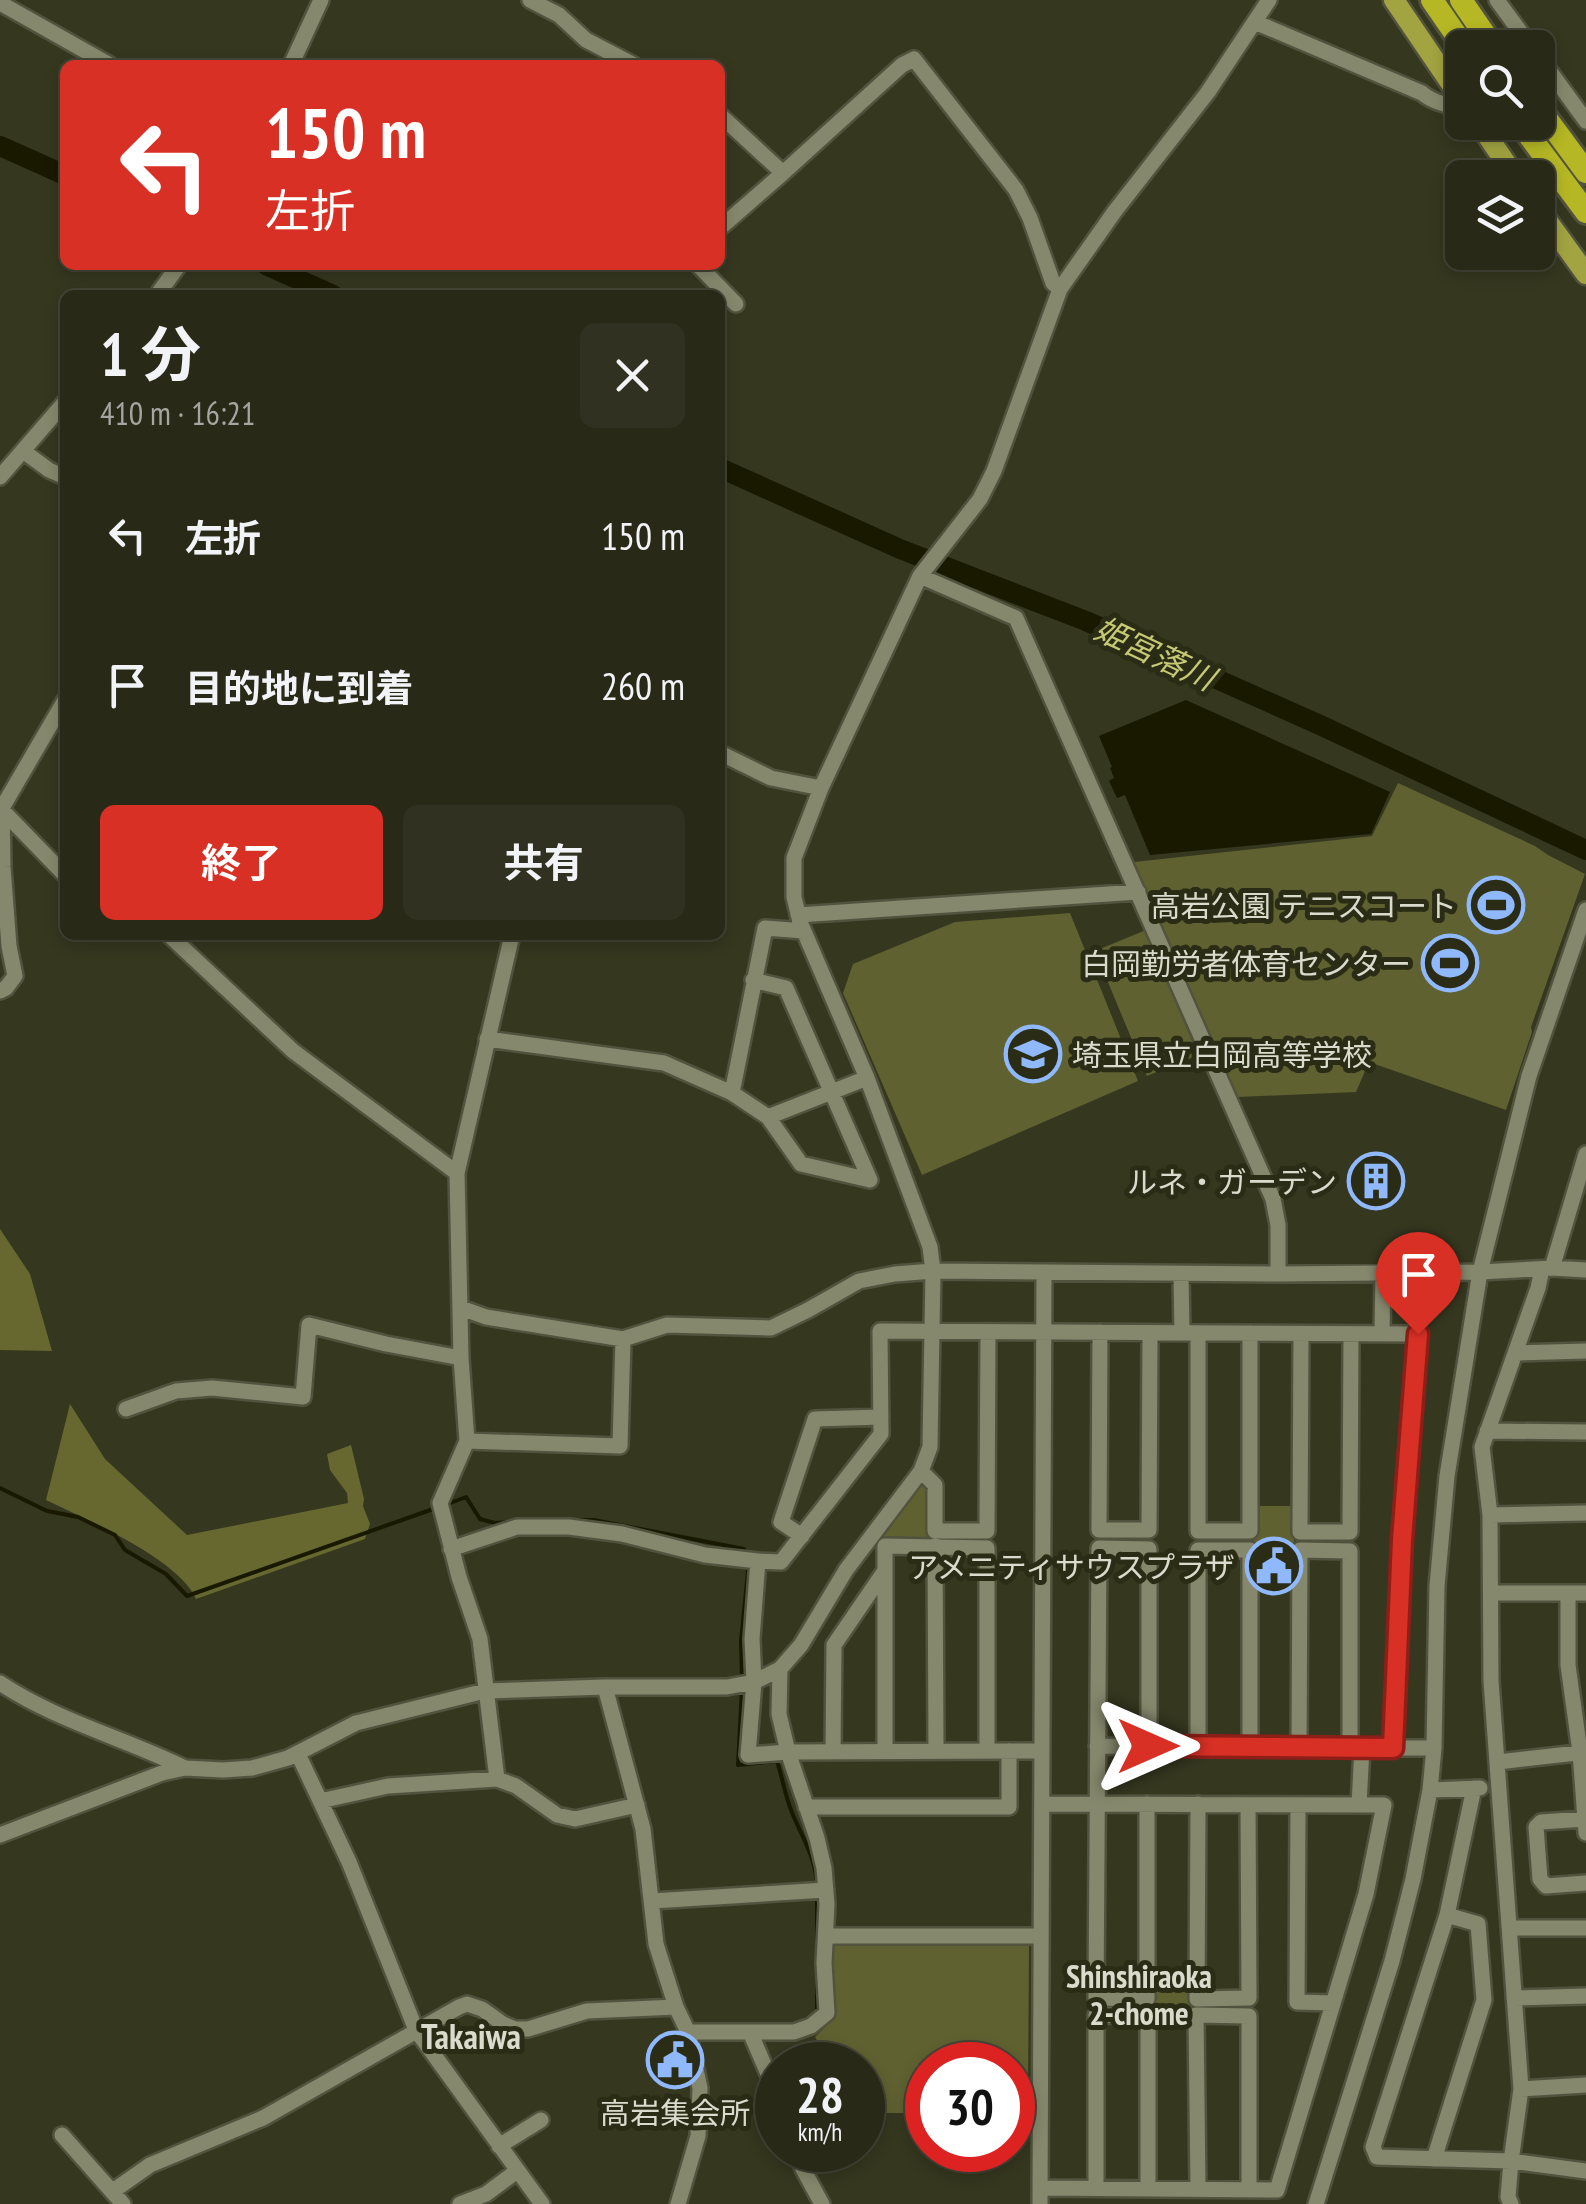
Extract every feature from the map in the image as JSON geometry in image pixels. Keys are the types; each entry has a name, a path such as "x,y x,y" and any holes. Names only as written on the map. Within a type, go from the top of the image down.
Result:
{"highway":[{"path":"1432,0 1453,30"},
{"path":"1460,0 1481,30"},
{"path":"1555,130 1586,172"},
{"path":"1532,140 1586,212"}],"main road":[{"path":"1394,0 1445,77"},
{"path":"1555,231 1586,274"}],"street":[{"path":"294,60 322,0"},
{"path":"530,0 559,15 586,40 624,60"},
{"path":"0,1835 162,1773 185,1768 252,1768 298,1754 356,1723 486,1691 728,1687 754,1682 780,1670 801,1645 846,1570 921,1471 930,1446 933,1271 930,1247 867,1078 798,915 794,858 821,788 920,576 980,499 994,471 1060,289 1208,92 1268,0"},
{"path":"1498,0 1519,30"},
{"path":"0,3 101,60"},
{"path":"1254,22 1445,103"},
{"path":"725,224 902,65 914,59 1016,190 1053,282 1060,289"},
{"path":"1555,78 1586,121"},
{"path":"725,120 783,173"},
{"path":"703,270 722,290"},
{"path":"725,293 736,304"},
{"path":"0,477 60,408"},
{"path":"23,451 60,475"},
{"path":"920,576 1016,618 1273,1199 1278,1225 1278,1274"},
{"path":"0,991 15,976 2,867 1,808 60,708"},
{"path":"725,756 770,778 821,788"},
{"path":"1,808 60,870"},
{"path":"798,915 1138,892"},
{"path":"1316,2204 1392,1961 1430,1790 1437,1586 1448,1476 1480,1272 1529,1076 1579,950 1586,910"},
{"path":"732,1092 765,928 804,931"},
{"path":"174,940 293,1051 457,1173"},
{"path":"497,1779 480,1639 440,1503 467,1441 457,1173 511,940"},
{"path":"487,1038 664,1063 732,1092 768,1117 800,1164 870,1180 786,988 754,980"},
{"path":"768,1117 867,1078"},
{"path":"1511,2204 1511,2161 1521,2089 1491,1680 1490,1515 1482,1446 1586,1154"},
{"path":"461,1308 486,1317 624,1339 667,1326 771,1328 858,1280 933,1271 1278,1274 1586,1270"},
{"path":"1042,1804 1384,1805 1366,1894 1277,2190 1198,2189 1154,2194 1096,2188 1040,2196 1044,1272"},
{"path":"1382,1334 1383,1272"},
{"path":"1181,1274 1190,1333 1198,1531 1250,1531 1250,1333"},
{"path":"126,1409 176,1391 212,1388 303,1397 309,1325 462,1358"},
{"path":"451,1549 517,1528 569,1526 622,1534 704,1555 781,1562 882,1434 880,1332 1418,1334 1402,1540 1393,1748"},
{"path":"921,1471 935,1485 935,1532 987,1532 988,1332"},
{"path":"1100,1332 1099,1530 1149,1530 1150,1333"},
{"path":"1301,1334 1300,1532 1350,1532 1350,1334"},
{"path":"467,1441 620,1446 624,1339"},
{"path":"1516,1353 1586,1351"},
{"path":"802,1536 782,1522 815,1419 881,1417"},
{"path":"1487,1432 1586,1432"},
{"path":"1490,1515 1586,1514"},
{"path":"884,1751 885,1546 935,1546 987,1548 987,1751"},
{"path":"935,1546 936,1751"},
{"path":"1147,1804 1148,1999 1096,1998 1099,1548 1149,1548 1148,1746"},
{"path":"1198,1746 1198,1550 1250,1550 1250,1747"},
{"path":"1299,1747 1300,1550 1350,1551 1360,1805"},
{"path":"758,1561 748,1755 1041,1751"},
{"path":"833,1752 834,1646 884,1572"},
{"path":"1491,1593 1586,1593"},
{"path":"1568,1593 1568,1666 1583,1752 1586,1829"},
{"path":"688,2032 794,2032 827,2013 824,1868 779,1714 780,1670"},
{"path":"0,1683 65,1719 185,1768"},
{"path":"605,1687 643,1829 656,1944 688,2032 700,2088 698,2136 678,2204"},
{"path":"1098,1746 1434,1748"},
{"path":"806,1807 1009,1807 1009,1751"},
{"path":"1498,1762 1583,1752"},
{"path":"298,1754 349,1862 416,2030 542,2204"},
{"path":"320,1802 388,1786 497,1779 516,1786 556,1815 574,1820 636,1804"},
{"path":"1474,1788 1447,1915 1373,2147 1377,2157 1511,2161 1586,2171"},
{"path":"1430,1790 1499,1788"},
{"path":"1198,1804 1197,1998 1249,1998 1248,1804"},
{"path":"1298,1805 1297,2002 1332,2003"},
{"path":"1585,1819 1542,1822 1536,1827 1540,1879 1546,1886 1586,1883"},
{"path":"652,1901 826,1890"},
{"path":"1434,2159 1484,2000 1478,1924 1447,1915"},
{"path":"1510,1928 1586,1928"},
{"path":"826,1936 1042,1936"},
{"path":"1514,1998 1586,1996"},
{"path":"62,2135 118,2197 150,2165 263,2118 467,2004 515,2029 528,2029 587,2011 676,2007"},
{"path":"1096,2188 1096,2015 1148,2016 1154,2194"},
{"path":"1198,2189 1196,2015 1249,2016 1249,2190"},
{"path":"750,2032 755,2044"},
{"path":"1521,2089 1586,2085"},
{"path":"499,2146 542,2120"},
{"path":"460,2204 486,2194 517,2171"},
{"path":"805,2172 822,2204"}],"green space":[{"path":"1398,783 1535,846 1585,874 1506,1110 1369,1062 1356,1092 1238,1097 1134,862 1372,836"},
{"path":"1070,913 1138,1081 922,1175 843,993 853,964 955,922"},
{"path":"1146,930 1198,1055 1147,1076 1095,951"},
{"path":"0,1229 30,1274 52,1351 0,1350"},
{"path":"70,1404 105,1459 187,1535 348,1503 347,1493 330,1470 327,1454 351,1445 370,1524 365,1539 196,1599 171,1569 151,1555 46,1500"},
{"path":"922,1483 931,1490 932,1542 874,1543"},
{"path":"1254,1506 1295,1506 1294,1549 1253,1549"},
{"path":"835,1941 1029,1945 1028,2042 905,2042 905,2113 885,2113 885,2042 818,2042 815,2037 833,2019 831,1965"},
{"path":"1193,1972 1194,2015 1151,2016 1150,1973"}],"shaded area":[{"path":"1186,700 1390,792 1371,834 1150,855 1125,795 1117,798 1109,781 1114,778 1112,767 1099,736"}],"waterway":[{"name":"姫宮落川","path":"0,146 60,173"},
{"name":"姫宮落川","path":"277,270 322,290"},
{"name":"姫宮落川","path":"725,470 900,549 1086,621 1586,850"},
{"path":"0,1488 47,1511 78,1517 115,1535 125,1550 166,1574 187,1596 436,1508"},
{"path":"445,1505 466,1497 480,1519 511,1522"},
{"path":"571,1520 594,1520 744,1549 744,1554"},
{"path":"742,1678 746,1563"},
{"path":"742,1688 738,1765 777,1761 791,1810 811,1857 817,1888"},
{"path":"817,1897 817,1953"},
{"path":"817,1967 817,2008"}],"place":[{"name":"高岩公園 テニスコート","path":"1496,905"},
{"name":"白岡勤労者体育センター","path":"1450,963"},
{"name":"埼玉県立白岡高等学校","path":"1033,1054"},
{"name":"ルネ・ガーデン","path":"1376,1181"},
{"name":"アメニティサウスプラザ","path":"1274,1566"},
{"name":"高岩集会所","path":"675,2060"}],"district":[{"name":"Shinshiraoka 2-chome","path":"1139,1994"},
{"name":"Takaiwa","path":"471,2036"}],"route":[{"path":"1148,1746 1393,1748 1402,1540 1418,1334"}]}
